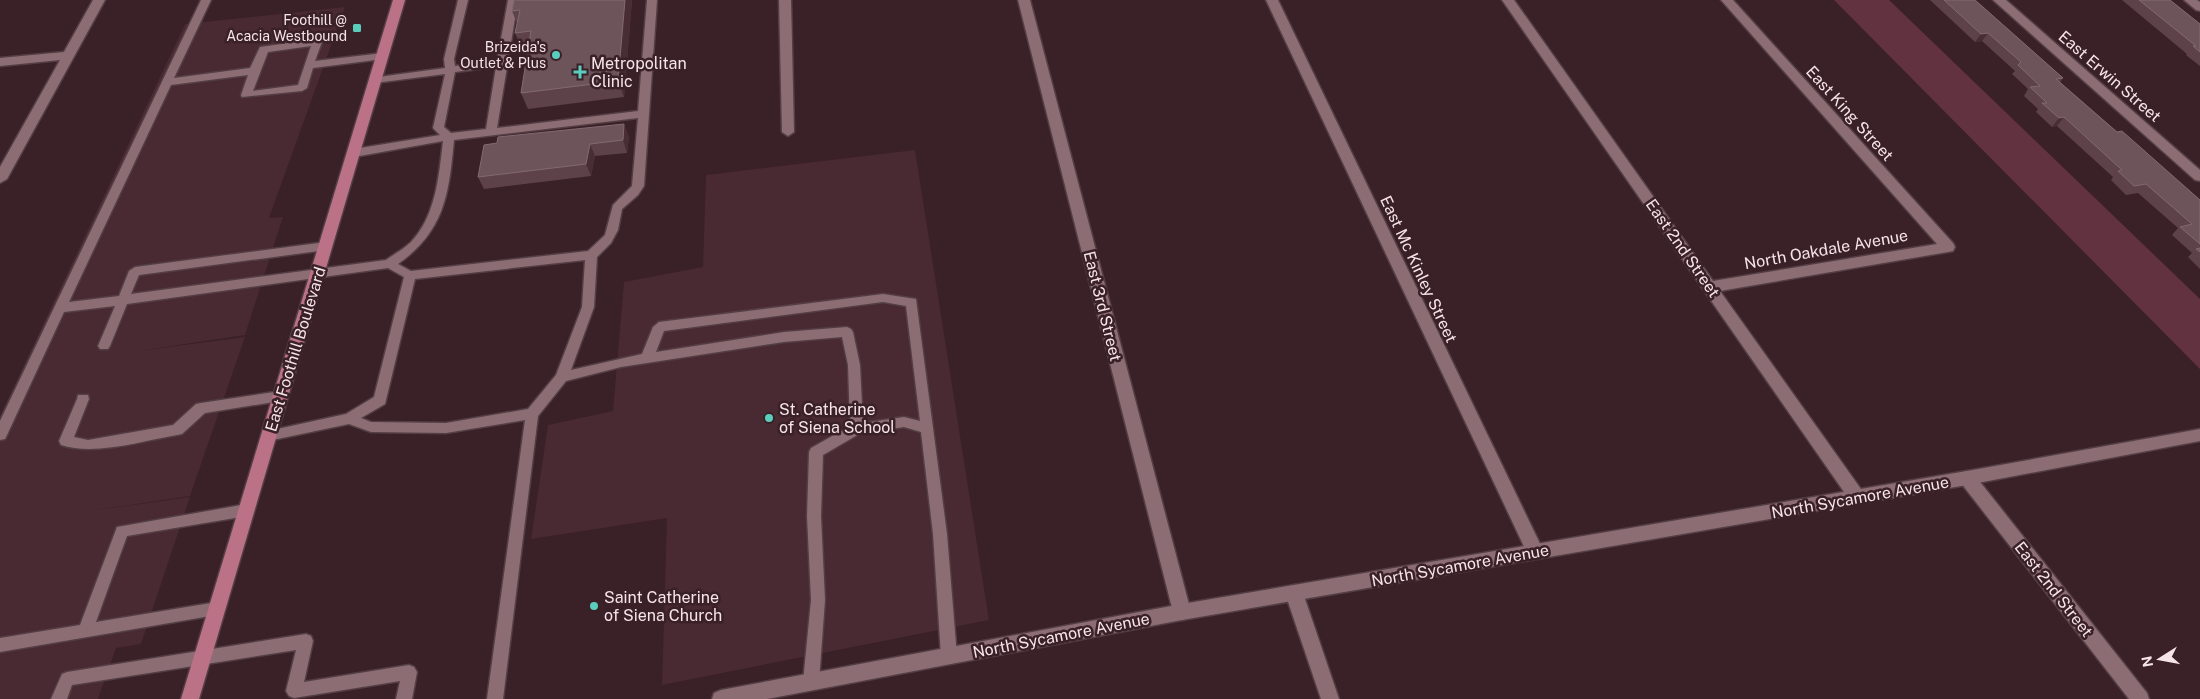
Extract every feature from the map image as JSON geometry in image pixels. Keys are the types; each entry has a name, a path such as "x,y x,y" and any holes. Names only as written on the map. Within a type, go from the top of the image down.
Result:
{"main road":[{"name":"East Foothill Boulevard","path":"190,699 399,0"}],"street":[{"path":"0,178 98,0"},
{"path":"785,0 788,132"},
{"name":"East 3rd Street","path":"1024,0 1182,612"},
{"name":"East Mc Kinley Street","path":"1272,0 1535,552"},
{"name":"East 2nd Street","path":"1508,0 1857,497"},
{"name":"East King Street","path":"1727,0 1948,247"},
{"name":"East Erwin Street","path":"1999,0 2200,177"},
{"path":"2190,0 2200,8"},
{"path":"0,62 69,55"},
{"name":"North Oakdale Avenue","path":"1710,287 1948,247"},
{"name":"North Sycamore Avenue","path":"721,699 1182,612 1967,478 2200,435"},
{"name":"East 2nd Street","path":"1967,478 2140,699"},
{"path":"1294,593 1330,699"}],"lane":[{"path":"0,435 206,0"},
{"path":"449,137 438,128 450,69 449,59 463,0"},
{"path":"491,132 513,0"},
{"path":"389,264 410,275 591,255 606,244 614,231 617,208 638,186 652,0"},
{"path":"318,42 302,88 246,95 254,72 264,49 318,42"},
{"path":"310,65 383,56"},
{"path":"375,80 502,63"},
{"path":"166,82 254,72"},
{"path":"354,153 449,137 643,114"},
{"path":"60,308 389,264 416,244 433,218 444,176 449,137"},
{"path":"104,346 135,271 326,246"},
{"path":"495,699 532,414 562,377 588,307 591,255"},
{"path":"268,436 349,419 380,400 410,275"},
{"path":"647,358 658,327 883,298 912,302 940,534 949,656"},
{"path":"562,377 622,362 647,358 784,337 847,332 854,365 856,429"},
{"path":"83,399 66,441 88,445 178,430 201,408 281,396"},
{"path":"349,419 371,427 446,428 532,414"},
{"path":"811,682 818,600 814,516 816,452 856,429 904,422 927,428"},
{"path":"85,631 122,531 247,510"},
{"path":"0,645 217,609"},
{"path":"59,699 67,679 202,660 306,641 294,691 409,672 404,699"}],"shaded area":[{"path":"1834,0 1889,0 2200,299 2200,369"},
{"path":"345,7 269,218 283,217 245,335 138,351 245,337 190,496 90,511 190,497 141,644 116,648 98,699 0,699 0,416 185,24"},
{"name":"St. Catherine of Siena School","path":"915,150 989,620 662,685 667,518 531,539 548,425 613,411 624,282 703,267 706,175"}],"building":[{"path":"514,0 625,0 618,81 521,93 531,31 515,33 520,10 512,11"},
{"path":"1944,0 1975,0 2063,78 2056,79 2117,132 2122,131 2200,200 2200,244 2180,227 2192,224 2146,184 2134,186 2118,171 2122,170 2064,117 2059,118 2042,103 2047,103 2030,87 2040,86 2018,65 2021,62 1988,33 1981,34"},
{"path":"2139,0 2170,0 2200,24 2200,52 2193,46 2196,46"},
{"path":"624,124 623,140 590,144 586,164 478,177 484,145 497,143 498,137"}],"place":[{"name":"Foothill @ Acacia Westbound","path":"357,28"},
{"name":"Brizeida's Outlet & Plus","path":"556,55"},
{"name":"Metropolitan Clinic","path":"580,72"},
{"name":"St. Catherine of Siena School","path":"769,418"},
{"name":"Saint Catherine of Siena Church","path":"594,606"}]}
